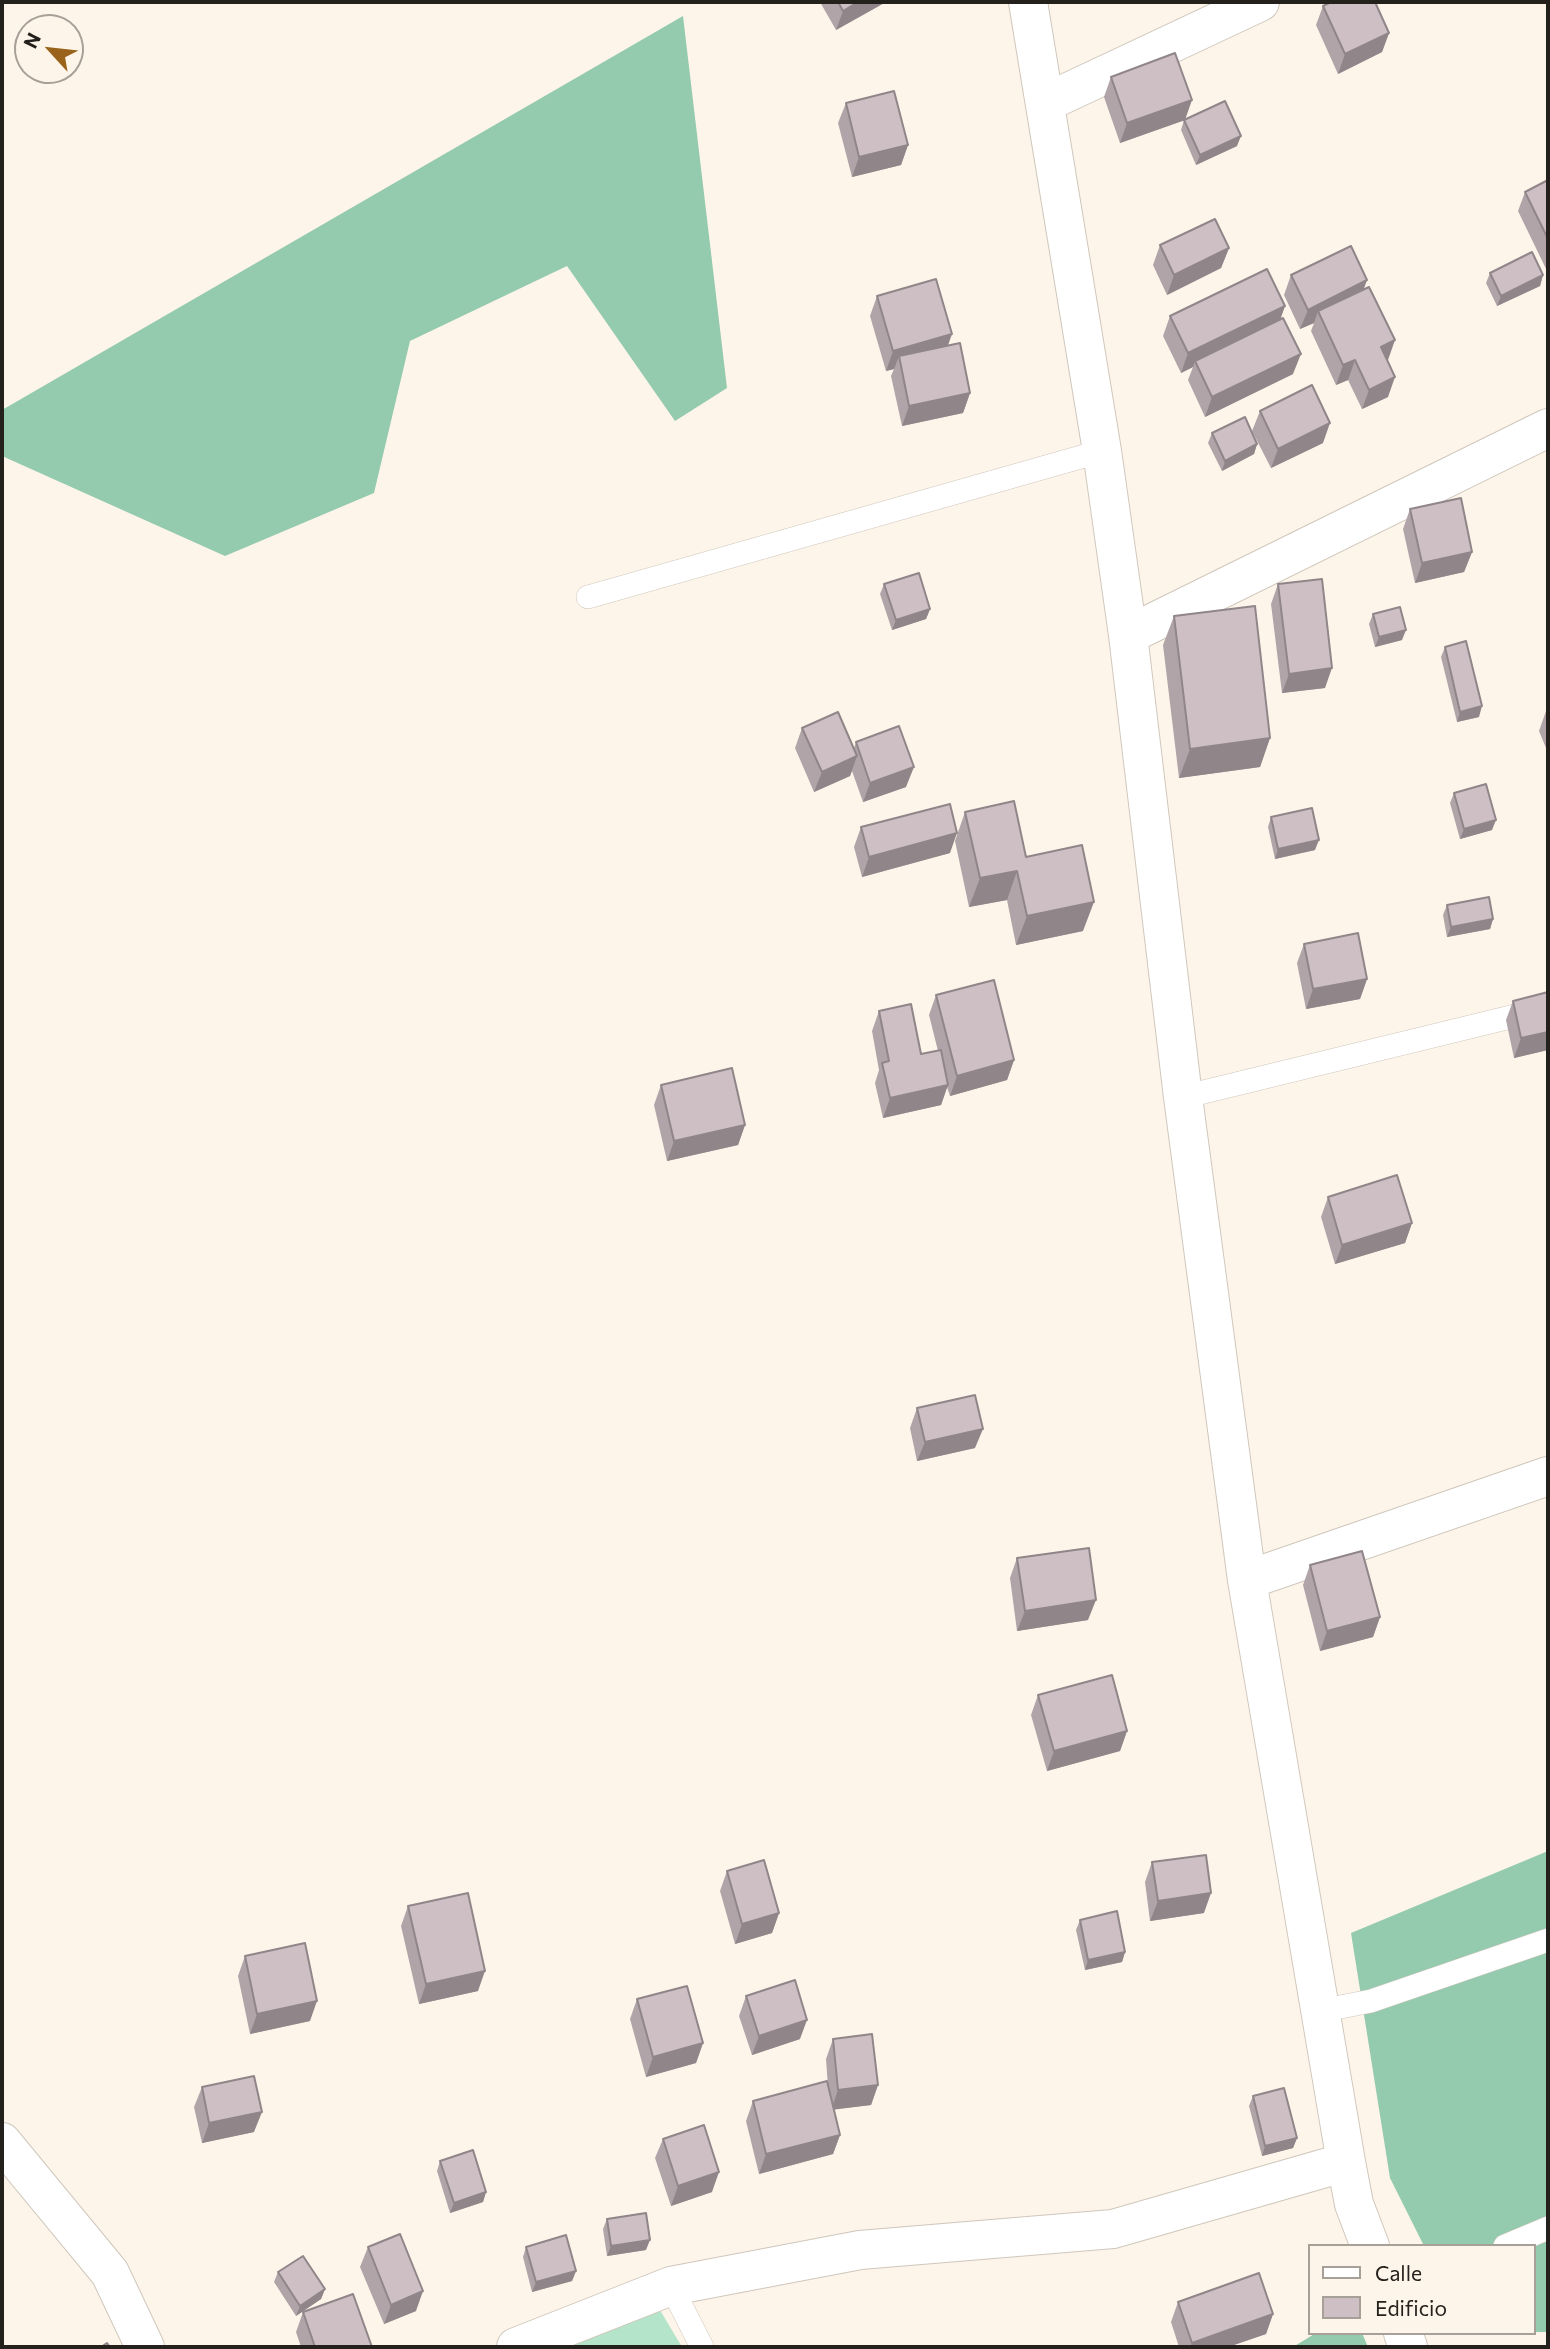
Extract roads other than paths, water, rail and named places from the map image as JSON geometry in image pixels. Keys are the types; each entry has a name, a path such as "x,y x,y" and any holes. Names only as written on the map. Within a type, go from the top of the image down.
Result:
{"street":[{"path":"1028,2 1102,451 1128,635 1183,1097 1247,1580 1346,2162 1354,2204 1369,2244"},
{"path":"1045,103 1260,2"},
{"path":"1128,635 1548,428"},
{"path":"1247,1580 1548,1476"},
{"path":"2,2142 110,2273 145,2347"},
{"path":"516,2347 671,2286 860,2250 1113,2229 1346,2162"}],"lane":[{"path":"587,597 1102,451"},
{"path":"1183,1097 1548,1008"},
{"path":"1320,2011 1371,2001 1548,1940"},
{"path":"1510,2244 1548,2228"},
{"path":"671,2286 702,2347"}]}
